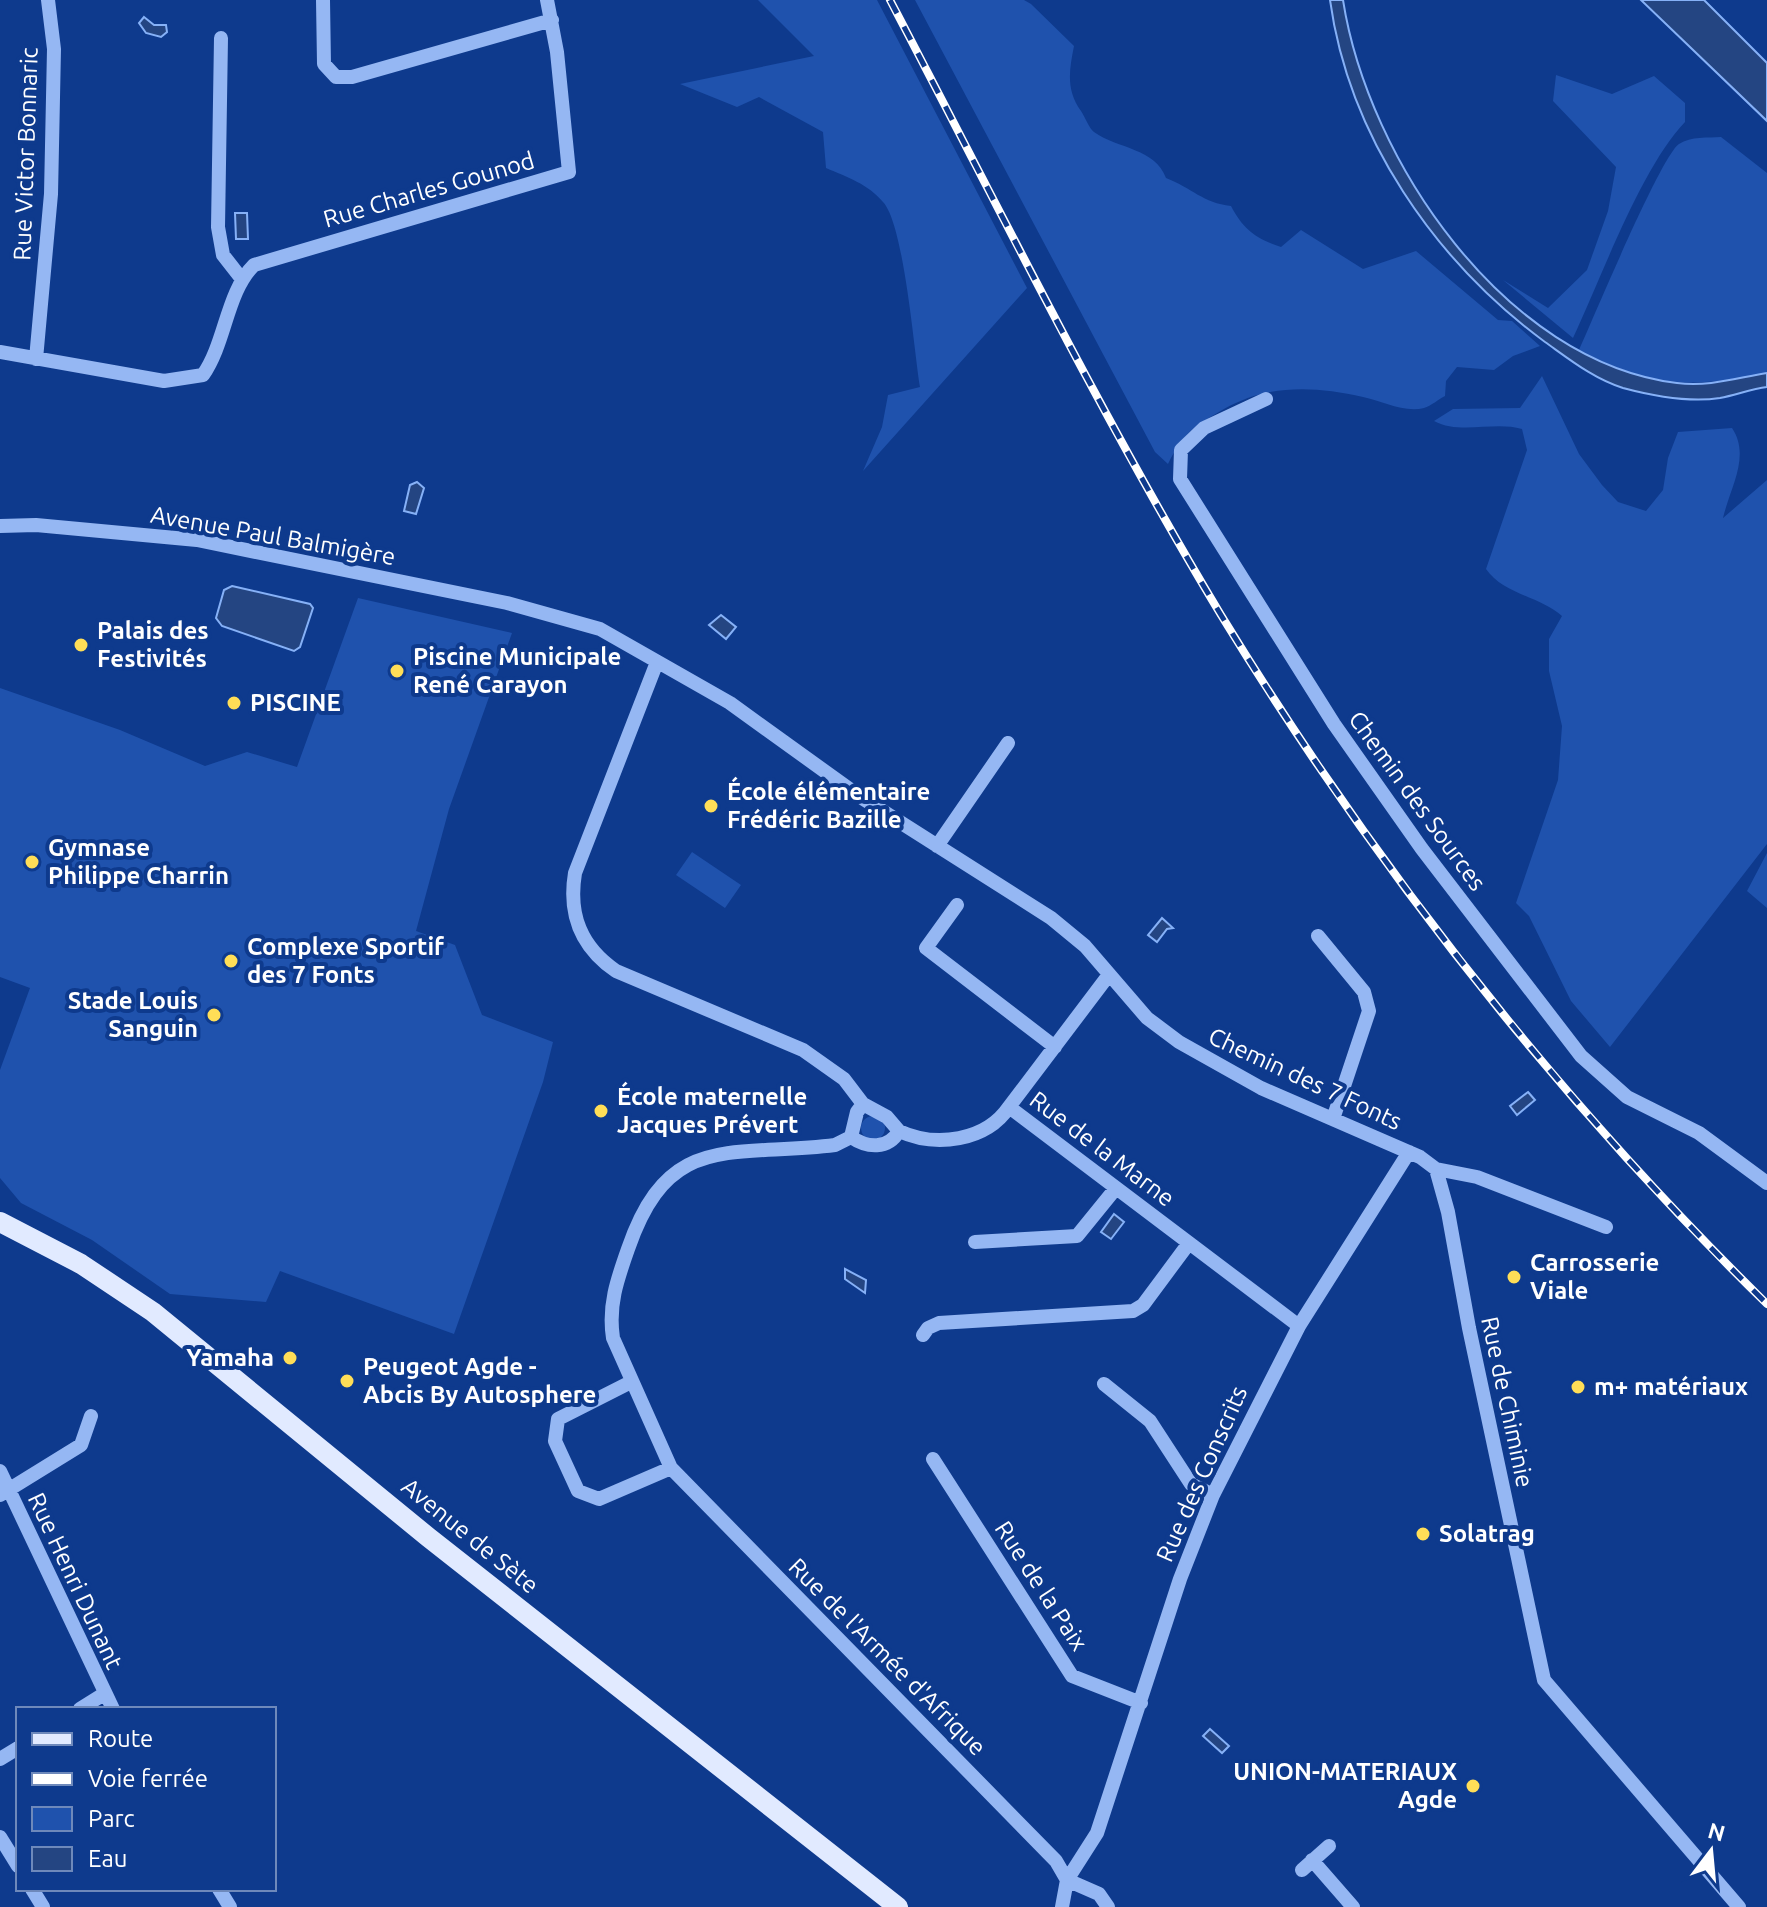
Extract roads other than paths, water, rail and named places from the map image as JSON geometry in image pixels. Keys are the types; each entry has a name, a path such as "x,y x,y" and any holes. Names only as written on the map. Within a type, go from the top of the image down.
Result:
{"main road":[{"name":"Avenue de Sète","path":"0,1222 81,1264 153,1312 440,1546 898,1907"}],"street":[{"name":"Rue Victor Bonnaric","path":"36,359 51,194 54,49 48,0"},
{"path":"323,0 324,64 336,77 352,77 552,20"},
{"name":"Rue Charles Gounod","path":"241,278 254,265 569,172 552,20 547,0"},
{"path":"0,352 164,381 203,375 225,332 241,278 223,255 218,227 221,38"},
{"name":"Chemin des Sources","path":"1266,399 1204,428 1181,450 1180,479 1334,724 1422,849 1581,1056 1627,1097 1699,1133 1767,1183"},
{"name":"Avenue Paul Balmigère","path":"0,526 36,525 197,540 535,609"},
{"name":"Chemin des 7 Fonts","path":"535,609 600,629 730,703 859,796 1051,918 1085,946 1147,1018 1179,1042 1261,1088 1409,1152 1436,1169 1477,1177 1606,1227"},
{"path":"657,662 575,873 572,892 578,929 600,960 616,971 803,1050 844,1079 863,1104 887,1117 899,1131 926,1139 968,1137 992,1127 1009,1107"},
{"path":"937,846 1008,743"},
{"path":"957,905 926,948 1055,1047"},
{"path":"1318,936 1364,992 1369,1011 1333,1119"},
{"name":"Rue de la Marne","path":"1108,976 1009,1107 1299,1326"},
{"path":"863,1104 857,1112 851,1137 862,1145 874,1146 886,1144 899,1131"},
{"name":"Rue de l'Armée d'Afrique","path":"851,1137 835,1145 702,1159 677,1170 656,1189 638,1220 611,1306 613,1338 671,1468 1056,1861 1067,1880 1099,1894 1108,1907"},
{"name":"Rue des Conscrits","path":"1067,1880 1097,1833 1194,1537 1213,1495 1299,1326 1409,1152"},
{"name":"Rue de Chiminie","path":"1436,1169 1448,1212 1469,1328 1544,1680 1739,1907"},
{"path":"975,1242 1077,1236 1116,1188"},
{"path":"923,1335 939,1323 1133,1311 1143,1305 1189,1243"},
{"path":"631,1382 558,1419 555,1441 578,1491 599,1499 671,1468"},
{"path":"1104,1384 1150,1421 1191,1484 1213,1495"},
{"path":"4,1493 81,1445 91,1416"},
{"name":"Rue de la Paix","path":"933,1459 1072,1676 1141,1703"},
{"name":"Rue Henri Dunant","path":"0,1471 4,1493 112,1707"},
{"path":"83,1707 104,1694"},
{"path":"0,1837 16,1863"},
{"path":"1329,1846 1307,1865 1353,1907"},
{"path":"1062,1907 1067,1880"}],"water":[{"path":"1330,0 1343,0 1357,62 1382,124 1414,186 1455,244 1502,295 1556,337 1614,367 1689,384 1767,373 1767,387 1696,400 1623,388 1582,368 1505,310 1468,274 1434,234 1403,192 1377,147 1356,100 1340,51"},
{"path":"1641,0 1704,0 1767,63 1767,121"},
{"path":"144,17 154,25 166,25 167,32 161,37 146,33 139,23"},
{"path":"235,213 247,213 248,239 236,239"},
{"path":"417,482 424,488 416,514 404,511 410,485"},
{"path":"232,586 310,604 313,608 300,647 294,651 222,626 216,618 224,590"},
{"path":"721,615 736,627 726,639 709,625"},
{"path":"1162,918 1173,928 1167,929 1157,942 1148,935"},
{"path":"1528,1092 1535,1100 1517,1115 1510,1106"},
{"path":"1114,1214 1124,1222 1111,1239 1101,1232"},
{"path":"845,1269 866,1280 865,1293 845,1279"},
{"path":"1210,1729 1229,1746 1222,1753 1203,1736"}],"railway":[{"path":"890,0 1134,464 1221,615 1341,799 1406,889 1543,1062 1615,1145 1767,1304"}],"place":[{"name":"Palais des Festivités","path":"81,645"},
{"name":"Piscine Municipale René Carayon","path":"397,671"},
{"name":"PISCINE","path":"234,703"},
{"name":"École élémentaire Frédéric Bazille","path":"711,806"},
{"name":"Gymnase Philippe Charrin","path":"32,862"},
{"name":"Complexe Sportif des 7 Fonts","path":"231,961"},
{"name":"Stade Louis Sanguin","path":"214,1015"},
{"name":"École maternelle Jacques Prévert","path":"601,1111"},
{"name":"Carrosserie Viale","path":"1514,1277"},
{"name":"Yamaha","path":"290,1358"},
{"name":"Peugeot Agde - Abcis By Autosphere","path":"347,1381"},
{"name":"m+ matériaux","path":"1578,1387"},
{"name":"Solatrag","path":"1423,1534"},
{"name":"UNION-MATERIAUX Agde","path":"1473,1786"}]}
